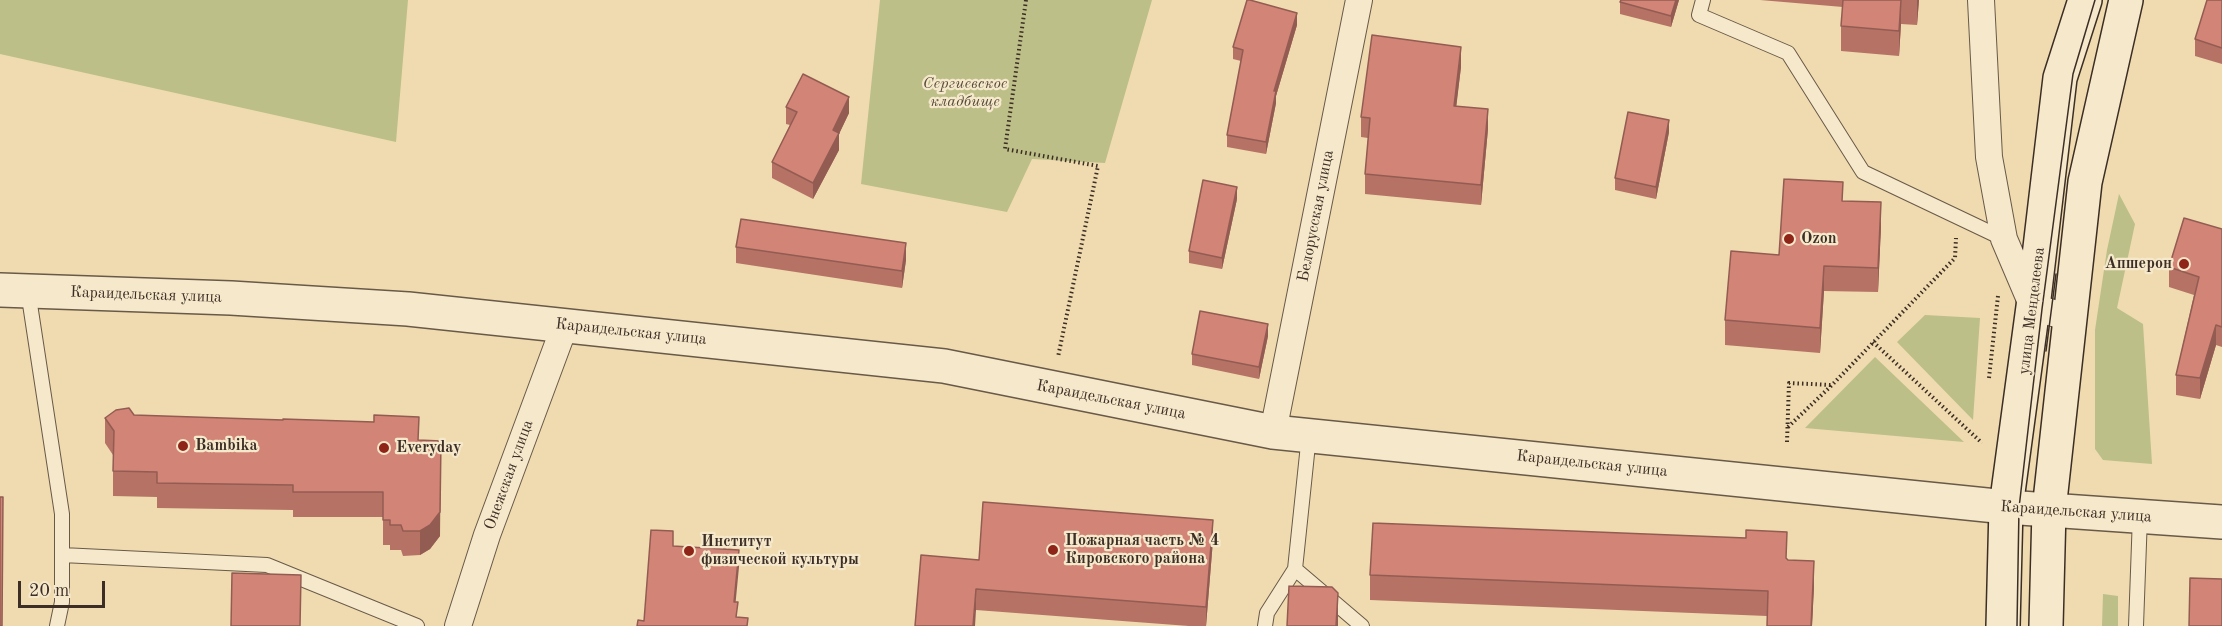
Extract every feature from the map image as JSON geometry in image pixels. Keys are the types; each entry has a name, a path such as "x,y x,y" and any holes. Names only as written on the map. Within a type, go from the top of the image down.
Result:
{"street":[{"name":"Белорусская улица","path":"1273,432 1359,0"},
{"path":"1981,0 1989,157 2004,239 2033,307 2070,318"},
{"name":"улица Менделеева","path":"2003,626 2006,507 2061,78 2085,0"},
{"path":"2046,626 2049,510 2085,182 2126,0"},
{"name":"Караидельская улица","path":"14,291 231,298 408,309 944,366 1273,432 2006,507 2222,522"},
{"name":"Онежская улица","path":"458,626 487,535 565,326"}],"lane":[{"path":"1703,0 1699,15 1788,53 1863,172 2004,239"},
{"path":"14,291 62,514 62,602 57,626"},
{"path":"1265,626 1267,613 1295,569 1309,435"},
{"path":"2136,626 2140,516"},
{"path":"62,555 267,565 417,626"},
{"path":"1295,569 1362,626"}],"path":[{"path":"1026,0 1005,149 1098,166 1052,388"},
{"path":"1788,427 1955,258 1957,217"},
{"path":"1873,342 1982,443"},
{"path":"1787,442 1789,383 1832,385"}],"green space":[{"path":"0,0 408,0 396,142 0,54"},
{"name":"Сергиевское кладбище","path":"880,0 1152,0 1105,163 1032,159 1007,212 861,184"},
{"path":"2119,194 2135,224 2117,308 2143,324 2152,464 2103,460 2095,449 2095,330 2107,250"},
{"path":"1925,315 1980,318 1973,420 1897,342"},
{"path":"1875,357 1964,442 1805,428"},
{"path":"2103,594 2118,596 2118,626 2102,626"}],"building":[{"path":"1247,0 1297,13 1274,91 1276,91 1266,142 1227,135 1243,50 1233,47"},
{"path":"1621,0 1676,0 1671,16 1620,2"},
{"path":"1843,0 1901,0 1899,31 1841,26"},
{"path":"2207,0 2222,0 2222,48 2195,39"},
{"path":"1372,35 1461,47 1454,106 1488,109 1481,185 1365,174 1370,118 1361,117"},
{"path":"803,74 849,97 833,130 839,133 813,183 772,162 797,112 786,107"},
{"path":"1628,112 1669,120 1656,187 1615,178"},
{"path":"1784,179 1843,182 1842,201 1881,202 1878,268 1824,266 1820,328 1725,320 1731,251 1779,255"},
{"path":"1203,180 1237,187 1222,258 1189,251"},
{"path":"2184,218 2222,229 2222,327 2216,325 2200,378 2176,375 2199,277 2169,267"},
{"path":"741,219 906,243 902,271 736,247"},
{"path":"1200,311 1268,324 1259,367 1192,354"},
{"path":"129,408 134,415 283,420 374,422 374,415 419,417 418,440 441,441 440,512 430,525 420,531 403,531 401,525 390,525 390,520 383,520 383,492 293,492 293,485 157,483 157,472 113,471 114,431 105,418 116,410"},
{"path":"0,497 3,497 2,626 0,626"},
{"path":"983,502 1213,520 1206,607 976,589 973,626 915,626 921,555 979,560"},
{"path":"1373,523 1746,538 1746,530 1787,532 1786,558 1814,561 1811,626 1767,626 1768,591 1370,575"},
{"path":"651,530 673,531 673,546 739,550 734,602 738,602 736,617 748,618 747,626 637,626 638,620 644,621"},
{"path":"232,573 301,575 300,626 231,626"},
{"path":"2190,578 2222,579 2222,626 2189,626"},
{"path":"1289,586 1332,587 1338,593 1336,626 1287,626"}],"tram line":[{"path":"2017,626 2019,508 2042,309 2073,74 2095,0"},
{"path":"2046,351 2056,274"}],"place":[{"name":"Ozon","path":"1789,239"},
{"name":"Апшерон","path":"2184,264"},
{"name":"Bambika","path":"183,446"},
{"name":"Everyday","path":"384,448"},
{"name":"Пожарная часть № 4 Кировского района","path":"1053,550"},
{"name":"Институт физической культуры","path":"689,551"}]}
